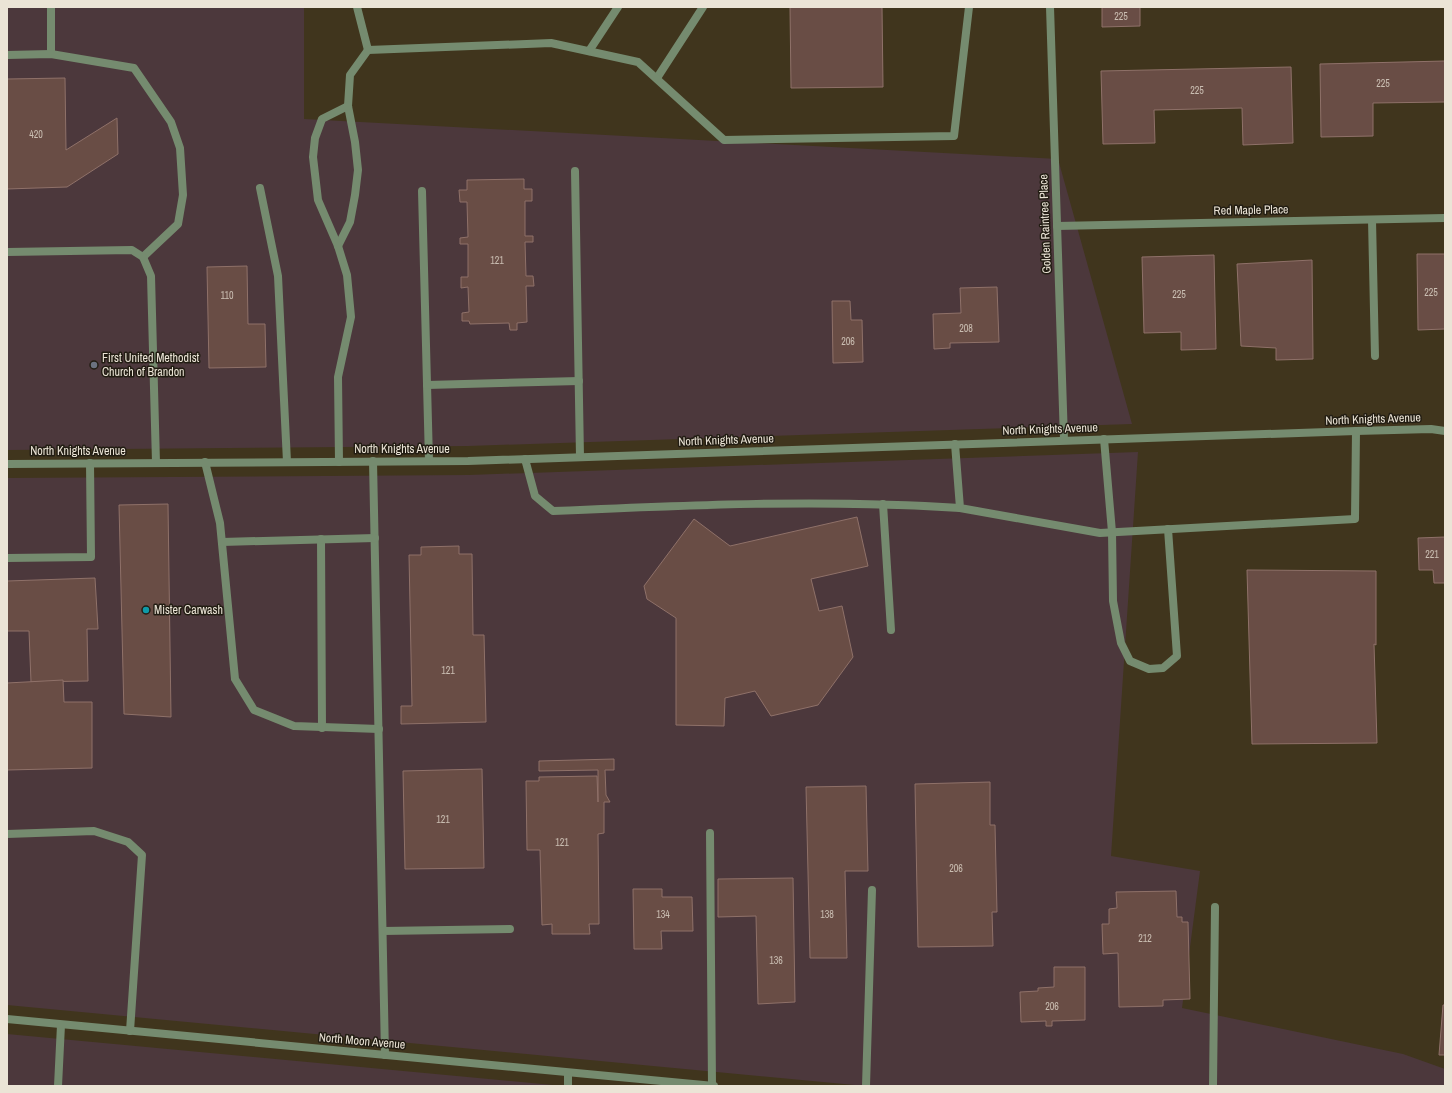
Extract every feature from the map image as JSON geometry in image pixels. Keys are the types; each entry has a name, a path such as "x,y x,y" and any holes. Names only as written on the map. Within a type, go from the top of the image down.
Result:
{"street":[{"path":"51,7 51,54"},
{"path":"357,7 368,50"},
{"path":"589,51 618,7"},
{"path":"656,78 703,7"},
{"path":"368,50 551,43 638,62 724,140 954,136 970,7"},
{"name":"Golden Raintree Place","path":"1050,7 1064,440"},
{"path":"338,246 350,222 356,195 358,170 356,142 348,106 350,75 368,50"},
{"path":"7,55 51,54 134,68 171,122 180,148 183,195 178,224 142,257"},
{"path":"339,462 338,377 351,316 347,275 338,246 318,200 312,157 315,138 322,119 348,106"},
{"path":"575,171 580,457"},
{"path":"260,188 278,276 287,462"},
{"path":"422,191 429,461"},
{"name":"Red Maple Place","path":"1057,226 1445,218"},
{"path":"1372,220 1375,356"},
{"path":"7,252 132,250 142,257 152,276 156,463"},
{"path":"427,385 579,381"},
{"name":"North Knights Avenue","path":"7,464 339,462 525,459 1356,431 1432,429 1445,431"},
{"path":"525,459 535,496 553,511 678,506 883,504 960,508 1100,533 1355,519 1356,431"},
{"path":"1104,439 1112,532 1113,601 1121,643 1130,661 1149,669 1163,668 1177,656 1168,529"},
{"path":"955,444 960,508"},
{"path":"373,461 386,1055"},
{"path":"205,462 220,523 235,679 254,710 294,726 379,729"},
{"path":"7,558 91,557 90,463"},
{"path":"883,504 891,630"},
{"path":"222,542 375,538"},
{"path":"321,539 322,728"},
{"path":"7,834 94,832 128,842 142,855 130,1031"},
{"path":"710,833 713,1086"},
{"path":"866,1086 872,890"},
{"path":"1213,1086 1215,907"},
{"path":"383,931 510,929"},
{"name":"North Moon Avenue","path":"7,1019 713,1086"},
{"path":"58,1086 61,1025"},
{"path":"568,1073 568,1086"}],"shaded area":[{"path":"7,7 304,7 304,119 1058,159 1132,424 468,446 7,450"},
{"path":"1138,452 1111,856 1200,871 1182,1008 1403,1054 1445,1069 1445,1086 865,1086 7,1005 7,478 469,475"},
{"path":"7,1034 563,1086 7,1086"}],"building":[{"path":"790,7 882,7 883,87 791,88"},
{"path":"1102,7 1140,7 1140,26 1102,27"},
{"path":"1445,61 1445,102 1373,103 1373,136 1321,137 1320,64"},
{"path":"1291,67 1293,143 1243,145 1242,108 1154,110 1155,143 1103,144 1101,71"},
{"path":"65,78 66,150 117,118 118,154 67,187 7,189 7,79"},
{"path":"524,179 524,189 532,189 532,201 525,201 525,236 533,236 533,242 525,242 526,276 533,276 534,286 526,286 527,322 517,323 517,330 510,330 509,323 470,324 469,321 462,321 462,313 469,312 468,287 461,288 461,277 468,277 468,244 460,244 460,238 468,237 467,202 460,202 459,190 467,190 467,180"},
{"path":"1417,254 1445,254 1445,329 1418,330"},
{"path":"1214,255 1216,349 1181,350 1181,332 1144,333 1142,257"},
{"path":"1312,260 1313,359 1276,360 1276,348 1241,346 1237,264"},
{"path":"247,266 248,324 265,324 266,367 209,368 207,267"},
{"path":"997,287 999,342 950,343 950,348 934,349 933,314 961,313 960,288"},
{"path":"832,301 850,301 851,320 862,320 863,362 833,363"},
{"name":"Mister Carwash","path":"168,504 171,717 124,714 119,505"},
{"path":"857,517 868,566 811,579 819,611 842,606 853,657 818,705 771,716 755,691 725,698 724,726 676,725 676,618 647,599 644,586 694,519 730,546"},
{"path":"1445,537 1445,583 1434,583 1433,570 1419,570 1418,538"},
{"path":"459,546 459,554 472,554 473,635 484,635 486,722 401,724 401,706 412,706 409,555 421,555 421,547"},
{"path":"1247,570 1376,571 1376,645 1374,644 1377,743 1252,744"},
{"path":"95,578 98,629 87,629 88,681 31,682 29,631 7,631 7,581"},
{"path":"63,680 64,702 92,702 92,768 7,770 7,683"},
{"path":"614,759 614,770 605,770 606,795 610,802 604,802 604,833 598,834 599,924 589,924 590,934 552,934 552,924 542,925 540,850 527,850 526,781 539,781 539,777 597,776 598,802 598,770 539,771 539,761"},
{"path":"482,769 484,868 405,869 403,771"},
{"path":"990,782 990,825 995,825 997,912 992,912 993,946 918,947 915,784"},
{"path":"866,786 868,871 845,871 847,958 810,958 806,787"},
{"path":"793,878 795,1002 758,1004 756,916 718,917 718,879"},
{"path":"633,889 662,889 662,897 692,897 693,931 661,931 662,949 634,949"},
{"path":"1176,891 1177,917 1182,917 1182,922 1188,922 1190,999 1163,1000 1163,1006 1119,1007 1118,953 1103,954 1102,924 1109,924 1109,909 1117,908 1116,892"},
{"path":"1054,967 1085,967 1085,1020 1052,1021 1052,1026 1046,1026 1046,1021 1021,1022 1020,992 1038,991 1038,988 1054,987"},
{"path":"1443,1005 1445,1005 1445,1055 1439,1055"}],"place":[{"name":"First United Methodist Church of Brandon","path":"94,365"},
{"name":"Mister Carwash","path":"146,610"}]}
